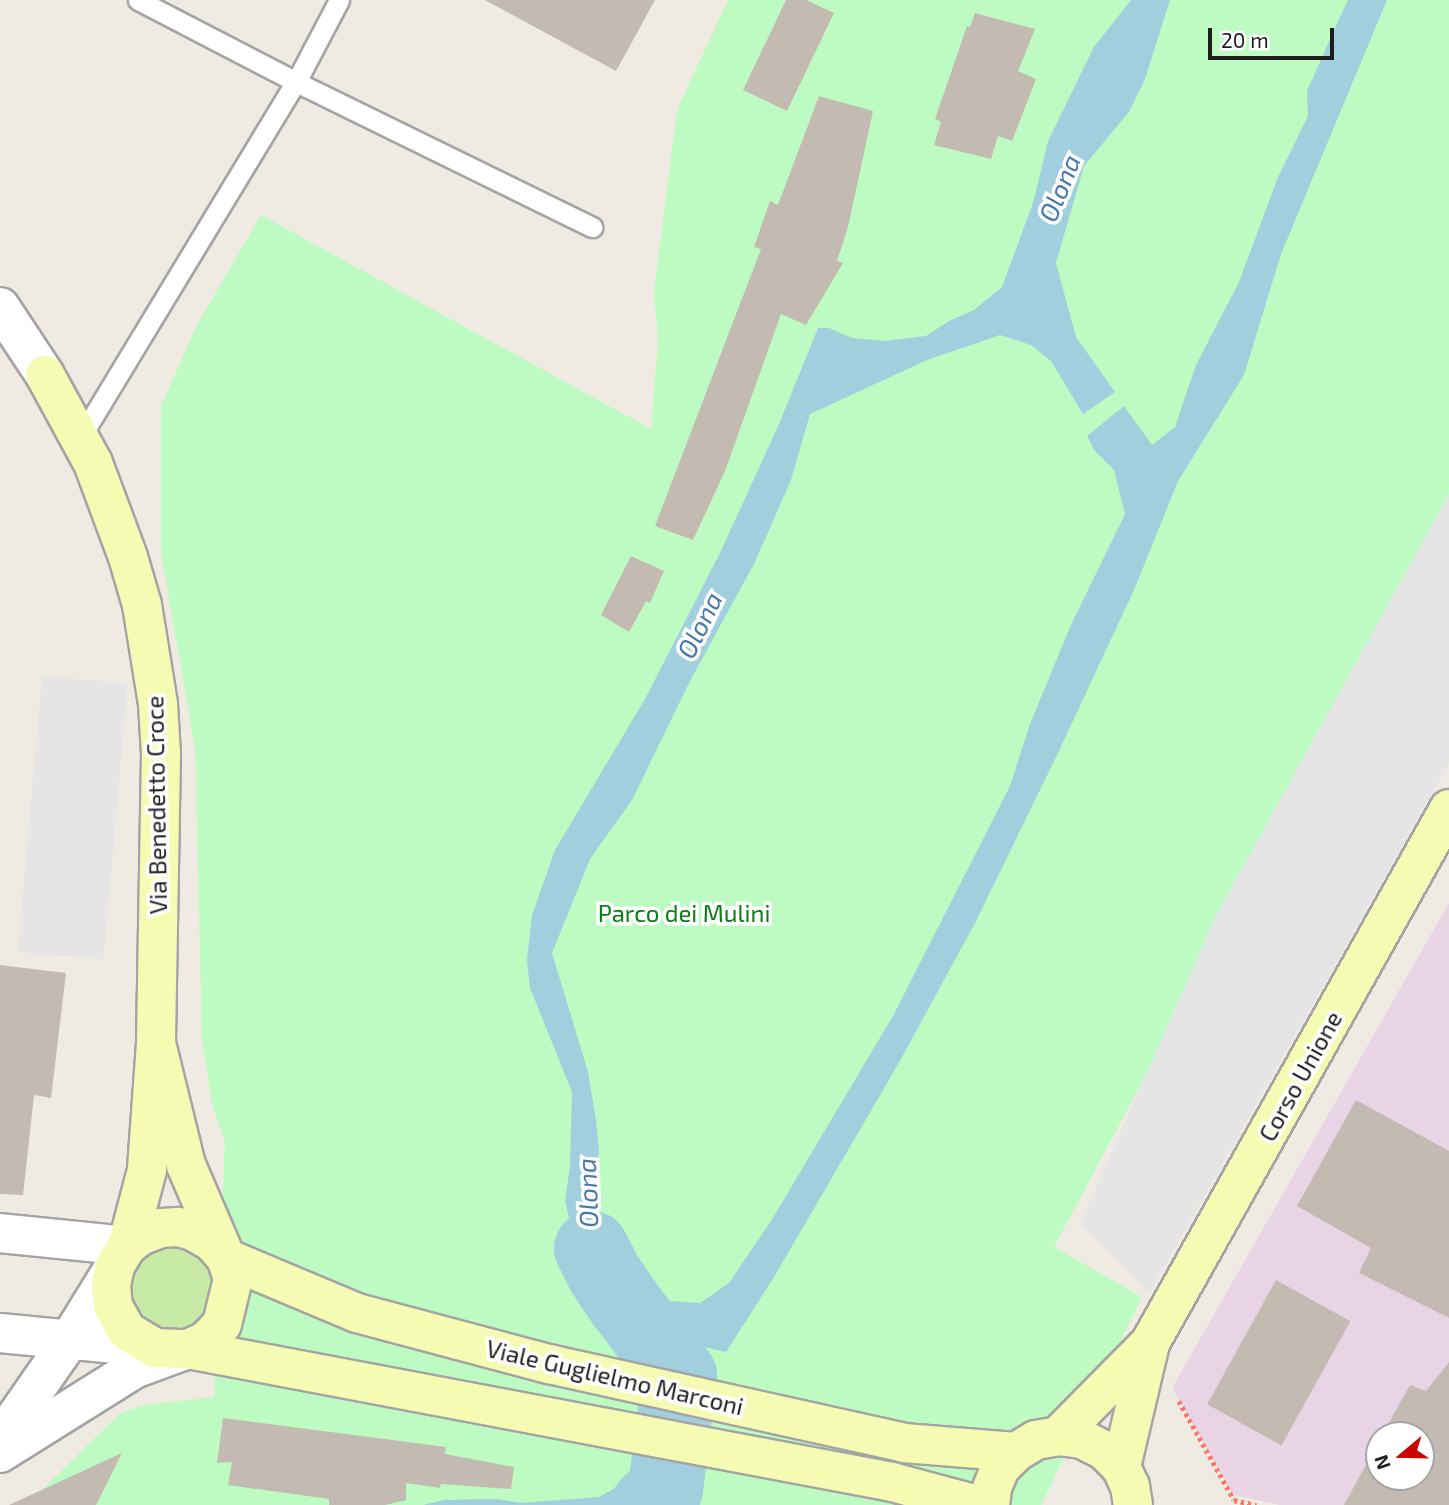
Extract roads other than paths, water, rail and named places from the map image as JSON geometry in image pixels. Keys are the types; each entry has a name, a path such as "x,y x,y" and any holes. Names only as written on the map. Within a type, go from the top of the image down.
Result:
{"street":[{"name":"Via Benedetto Croce","path":"0,307 45,375 80,438 112,510 142,605 158,704 161,754 156,1043 147,1170 121,1256"},
{"name":"Corso Unione","path":"1058,1436 1150,1343 1449,808"},
{"name":"Via Benedetto Croce","path":"156,1043 186,1165 226,1258"},
{"path":"0,1440 68,1342 121,1256 141,1236 161,1228 178,1227 193,1231 212,1242 226,1258 233,1279 222,1324 207,1340 172,1348 0,1453"},
{"path":"0,1233 121,1256"},
{"path":"121,1256 111,1285 113,1306 127,1331 172,1348"},
{"name":"Viale Guglielmo Marconi","path":"226,1258 356,1313 549,1364 904,1443 1016,1452"},
{"path":"0,1333 68,1342 172,1348"},
{"name":"Corso Unione","path":"1121,1467 1150,1343"},
{"name":"Viale Guglielmo Marconi","path":"172,1348 892,1482 977,1505"},
{"path":"1058,1436 1082,1439 1104,1450 1121,1467 1130,1486 1133,1505"},
{"name":"Viale Guglielmo Marconi","path":"989,1505 1000,1468 1016,1452 1035,1440 1058,1436"}],"lane":[{"path":"138,0 296,82 592,227"},
{"path":"80,438 296,82 339,0"}],"water":[{"path":"1131,0 1170,0 1145,79 1129,112 1084,166 1056,263 1076,337 1115,392 1083,414 1051,361 1031,345 1000,335 927,360 810,414 791,480 754,564 691,679 632,800 590,859 552,953 588,1072 596,1120 599,1151 594,1209 613,1257 627,1275 670,1301 700,1303 729,1283 771,1221 893,1016 1010,786 1030,724 1070,627 1125,514 1114,470 1095,451 1087,436 1124,406 1152,445 1175,427 1196,365 1239,282 1278,177 1308,116 1307,91 1348,0 1387,0 1281,254 1244,375 1178,481 1134,590 1057,755 975,923 901,1059 774,1277 726,1352 648,1334 628,1326 604,1302 580,1263 565,1201 570,1166 572,1092 530,988 527,960 532,915 555,850 645,699 720,553 779,424 818,328 829,328 852,338 884,341 926,336 949,321 974,310 1002,287 1034,200 1048,141 1094,47"},
{"path":"635,1449 705,1468 689,1505 423,1505 444,1500 496,1499 521,1503 599,1497 617,1487 631,1472"}],"waterway":[{"name":"Olona","path":"591,1248 624,1303 679,1375 665,1489 647,1505"}],"park label":[{"name":"Parco dei Mulini","path":"684,913"}]}
